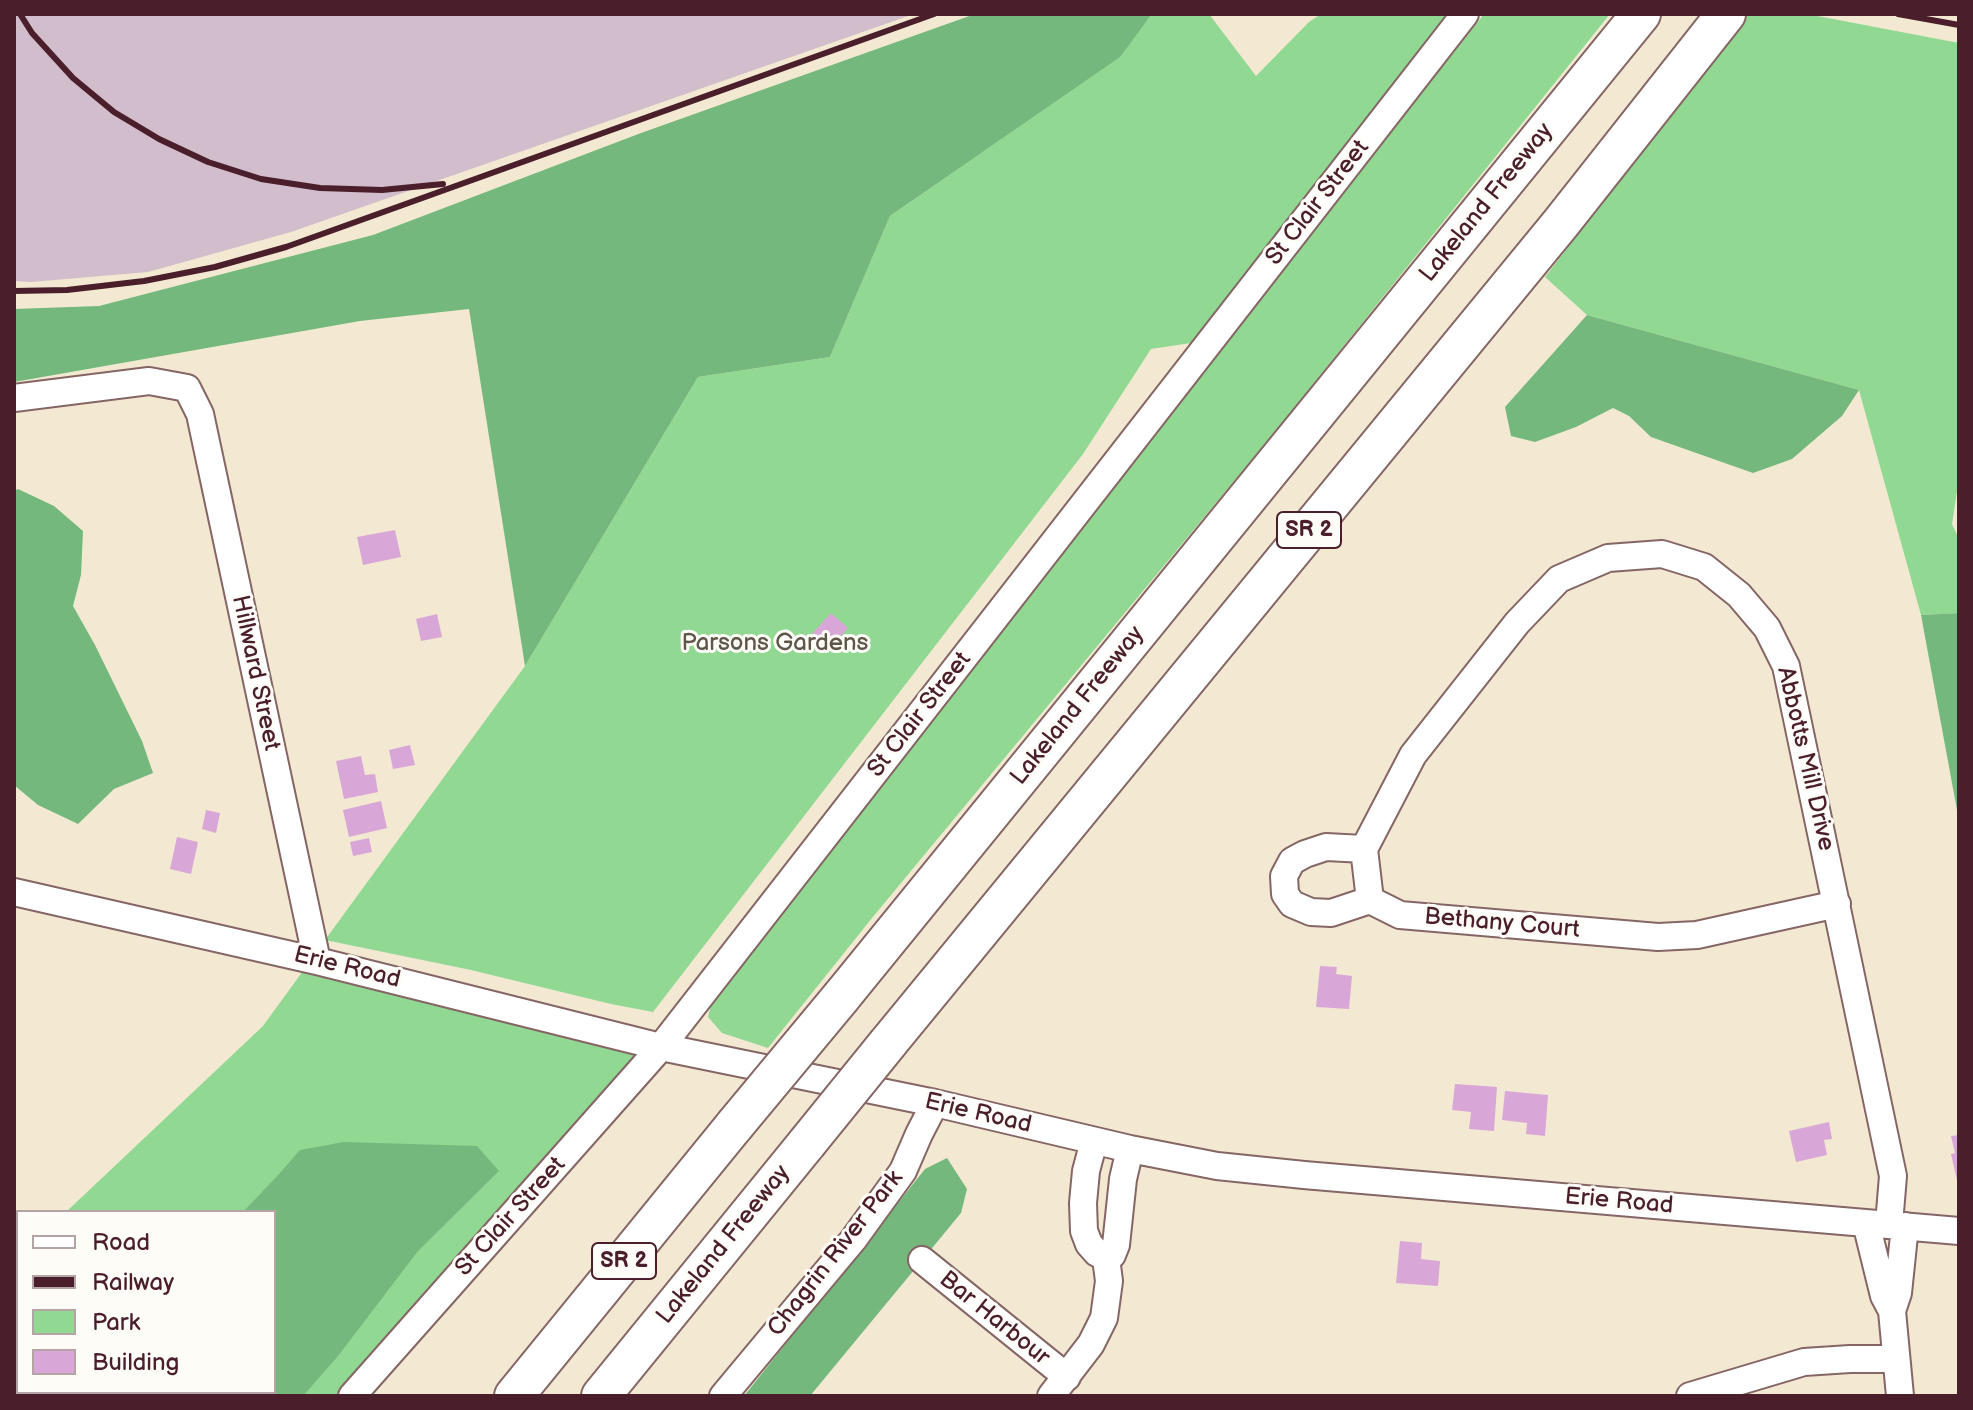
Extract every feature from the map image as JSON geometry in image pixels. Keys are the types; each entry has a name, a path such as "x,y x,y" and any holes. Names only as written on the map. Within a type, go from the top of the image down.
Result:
{"highway":[{"name":"Lakeland Freeway","path":"514,1396 1641,14"},
{"name":"Lakeland Freeway","path":"601,1396 1561,223 1726,14"}],"street":[{"name":"St Clair Street","path":"352,1396 661,1047 1465,14"},
{"name":"Hillward Street","path":"14,398 149,381 187,388 200,414 317,961"},
{"name":"Abbotts Mill Drive","path":"1364,849 1413,755 1517,623 1559,579 1608,558 1662,554 1704,567 1739,595 1767,628 1786,666 1837,904 1893,1176 1887,1224 1898,1293 1892,1311"},
{"path":"1326,847 1364,849 1370,900 1331,913 1311,912 1292,904 1285,894 1284,876 1292,861 1305,854 1326,847"},
{"name":"Erie Road","path":"14,892 317,961 661,1047 935,1103 1094,1141 1217,1166 1959,1231"},
{"name":"Bethany Court","path":"1370,900 1400,915 1658,937 1697,935 1837,904"},
{"name":"Chagrin River Park","path":"723,1396 861,1229 903,1171 935,1103"},
{"path":"1094,1141 1086,1171 1084,1231 1089,1244 1106,1258"},
{"path":"1106,1258 1112,1255 1116,1245 1123,1179 1130,1149"},
{"path":"1887,1224 1884,1296 1892,1311 1900,1396"},
{"path":"1059,1386 1091,1344 1104,1318 1109,1281 1106,1258"},
{"name":"Bar Harbour","path":"922,1260 1059,1386"},
{"path":"1690,1396 1804,1362 1896,1359"}],"shaded area":[{"path":"14,14 914,14 291,232 148,272 31,282 14,281"}],"green space":[{"path":"975,14 1152,14 1120,57 890,216 830,357 698,377 525,666 469,309 360,321 14,382 14,309 99,306 373,235 641,133"},
{"name":"Parsons Gardens","path":"1152,14 1209,14 1256,76 1309,22 1321,14 1449,14 1191,343 1151,349 1083,454 653,1012 325,940 525,666 698,377 830,357 890,216 1119,57"},
{"path":"1484,14 1610,14 1273,434 768,1048 722,1033 708,1017 714,992 769,930 1146,441"},
{"path":"1747,14 1807,14 1959,43 1959,478 1952,524 1959,539 1959,613 1921,615 1859,390 1587,315 1545,277"},
{"path":"1587,315 1859,390 1842,416 1792,459 1753,473 1651,437 1629,416 1613,408 1576,427 1535,442 1511,436 1505,407"},
{"path":"18,489 54,506 83,531 81,575 73,606 142,741 153,773 114,789 78,824 38,805 14,785 14,491"},
{"path":"1959,613 1959,821 1921,615"},
{"path":"303,971 647,1053 478,1232 433,1292 341,1396 14,1396 14,1211 16,1394 276,1394 276,1210 68,1210 263,1026"},
{"path":"344,1142 477,1146 499,1171 418,1251 338,1356 303,1396 103,1396 276,1394 276,1210 245,1210 300,1150"},
{"path":"947,1158 967,1189 961,1213 810,1396 744,1396 925,1169"}],"building":[{"path":"395,530 401,557 363,565 357,537"},
{"path":"831,613 848,628 829,649 812,634"},
{"path":"437,614 442,637 421,641 416,619"},
{"path":"410,745 415,765 393,769 389,750"},
{"path":"361,756 365,775 375,774 378,792 344,799 336,761"},
{"path":"381,801 387,828 349,837 343,810"},
{"path":"206,810 220,813 216,833 202,829"},
{"path":"177,837 198,842 191,874 170,869"},
{"path":"369,838 372,852 353,856 350,842"},
{"path":"1320,966 1337,967 1336,974 1352,976 1349,1009 1316,1007"},
{"path":"1455,1084 1497,1087 1494,1131 1469,1129 1471,1112 1452,1110"},
{"path":"1505,1091 1548,1095 1545,1136 1526,1134 1527,1123 1502,1120"},
{"path":"1829,1122 1832,1139 1824,1140 1827,1155 1796,1162 1789,1131"},
{"path":"1959,1135 1958,1185 1951,1154 1955,1153 1951,1136"},
{"path":"1400,1241 1422,1243 1421,1259 1440,1261 1438,1286 1396,1283"}],"railway":[{"path":"20,14 32,33 73,78 114,112 159,139 208,162 261,179 320,188 382,190 443,184"},
{"path":"14,291 67,290 144,281 215,267 286,247 934,14"},
{"path":"1898,14 1959,25"}]}
